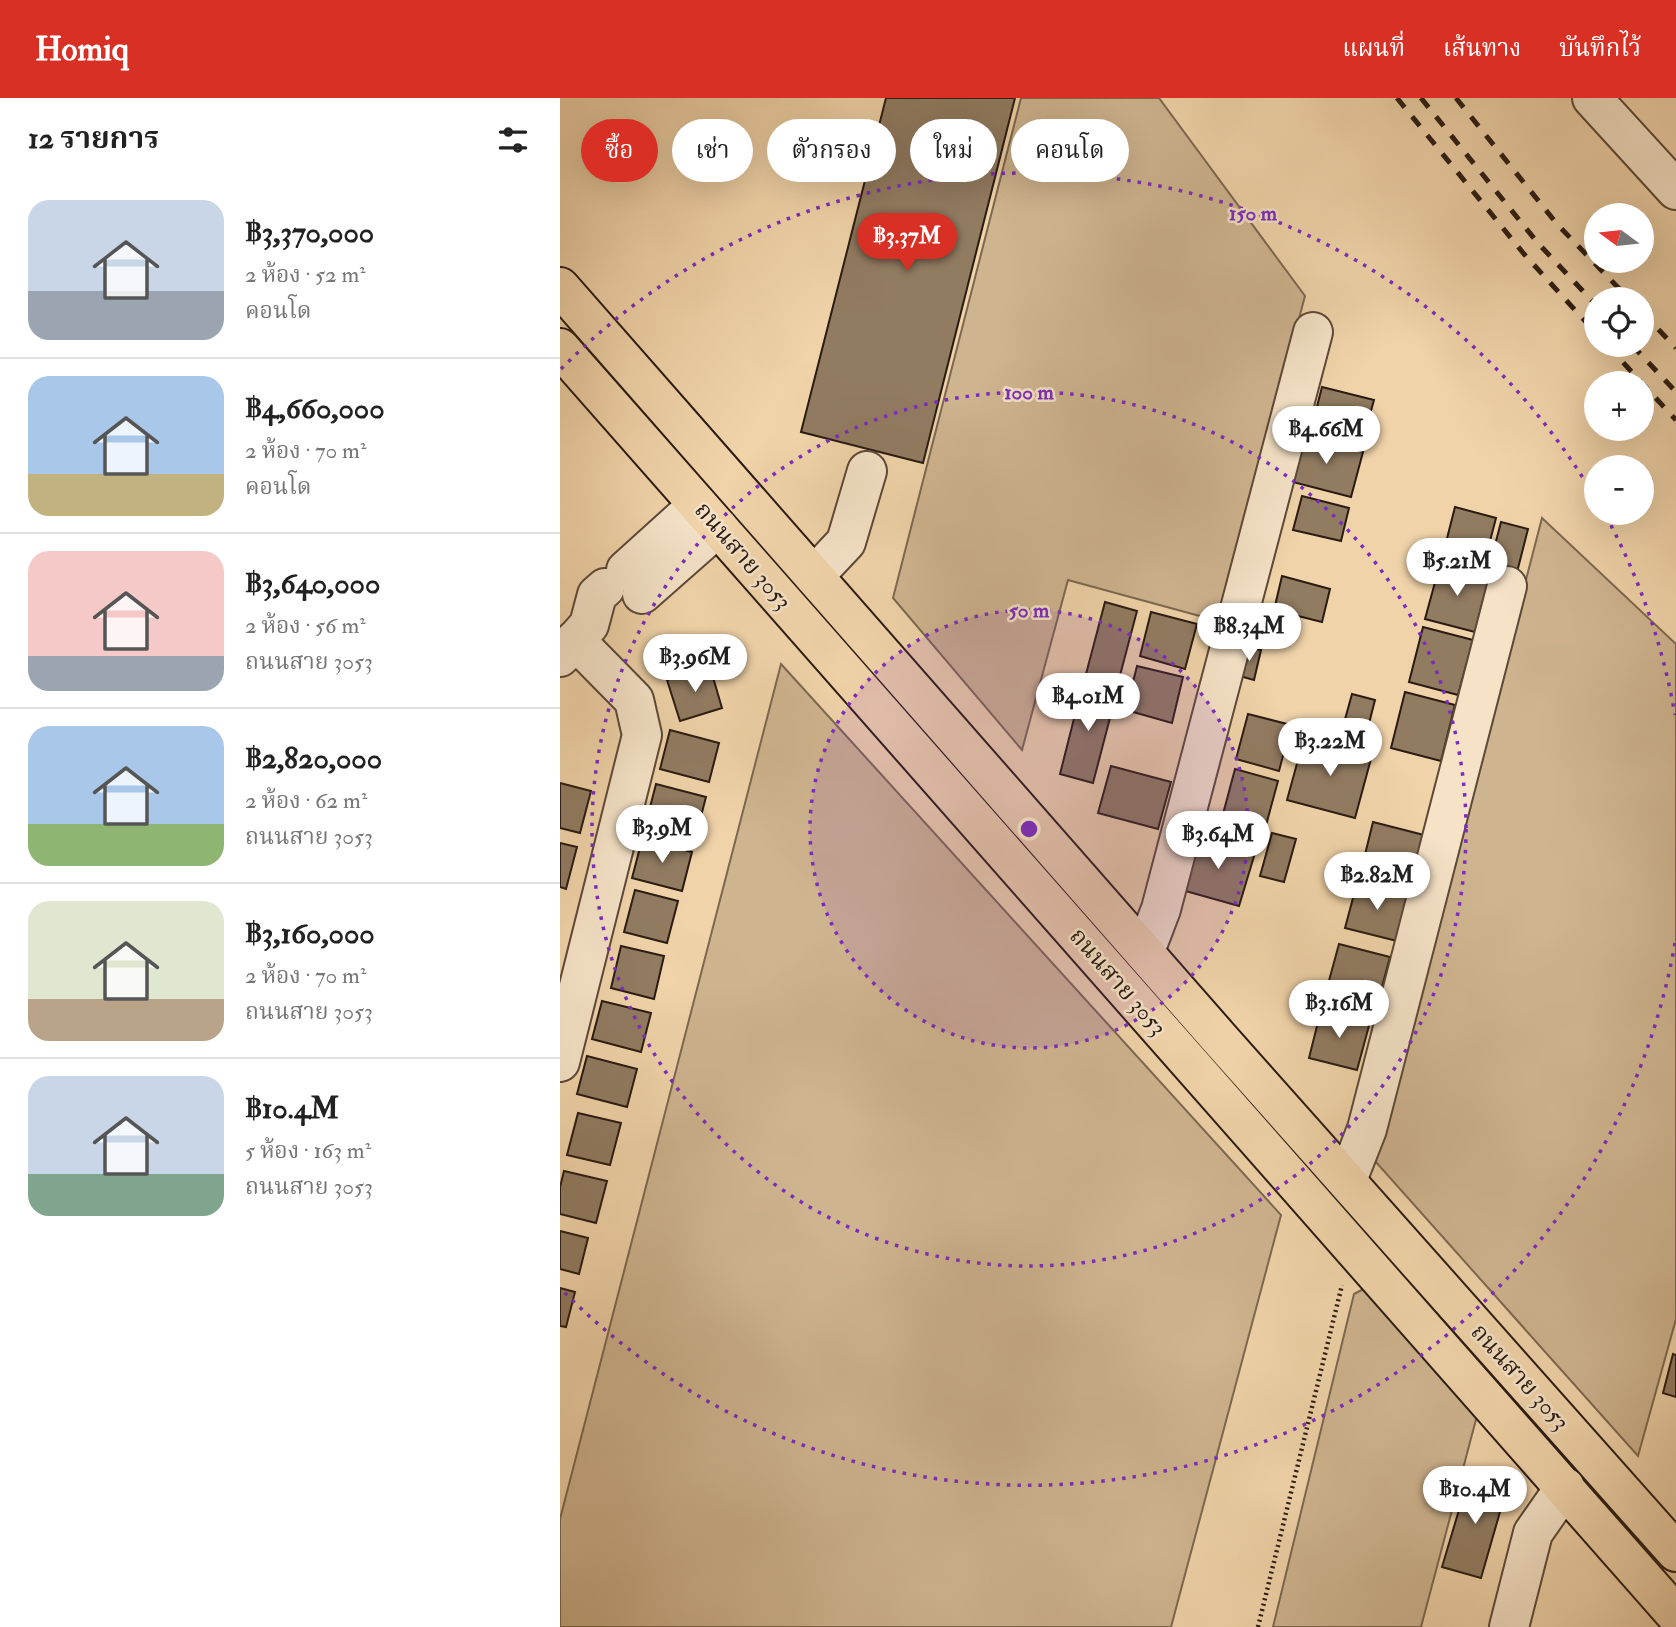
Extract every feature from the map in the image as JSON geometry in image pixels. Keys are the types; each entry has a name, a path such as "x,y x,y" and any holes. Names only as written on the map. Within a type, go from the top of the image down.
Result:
{"main road":[{"name":"ถนนสาย 3053","path":"560,286 1347,1180 1672,1539"},
{"name":"ถนนสาย 3053","path":"560,348 1676,1615"}],"street":[{"path":"1592,98 1676,190"},
{"path":"1145,951 1161,909 1312,332"},
{"path":"814,576 846,542 867,471"},
{"path":"560,1062 642,735 634,700 574,641 597,596 624,590 708,516"},
{"path":"1347,1180 1367,1129 1507,586"},
{"path":"1509,1627 1533,1533 1565,1487"}],"path":[{"path":"1258,1627 1352,1247"}],"shaded area":[{"path":"1021,98 1159,98 1305,296 1218,621 1068,580 1022,750 893,598 1011,137 1011,182 1129,182 1129,119 1016,119"},
{"path":"1542,518 1676,644 1676,1319 1638,1456 1375,1161"},
{"path":"781,664 1281,1215 1171,1627 560,1627 560,1519"},
{"path":"1369,1286 1478,1412 1421,1627 1273,1627 1354,1294"}],"building":[{"path":"886,98 1015,98 997,169 997,119 910,119 910,182 994,182 923,463 801,432 865,182 896,182 896,119 881,119"},
{"path":"1322,387 1374,400 1362,443 1311,430"},
{"path":"1300,436 1363,452 1351,497 1289,481"},
{"path":"1302,496 1349,508 1341,541 1293,530"},
{"path":"1455,507 1496,518 1483,568 1442,558"},
{"path":"1501,522 1528,529 1516,576 1489,568"},
{"path":"1440,564 1489,577 1475,632 1425,619"},
{"path":"1282,576 1330,589 1322,622 1274,610"},
{"path":"1105,602 1137,611 1118,683 1086,674"},
{"path":"1151,612 1197,624 1185,669 1140,656"},
{"path":"1423,627 1473,640 1458,695 1409,682"},
{"path":"1244,646 1261,650 1254,680 1236,675"},
{"path":"1137,666 1183,677 1172,723 1126,710"},
{"path":"710,667 722,708 680,721 667,680"},
{"path":"1083,683 1117,691 1093,783 1060,774"},
{"path":"1405,692 1455,705 1441,761 1391,748"},
{"path":"1352,694 1375,700 1363,747 1339,741"},
{"path":"1248,714 1291,725 1279,771 1236,759"},
{"path":"670,730 719,743 709,782 660,769"},
{"path":"1304,738 1372,755 1355,818 1287,800"},
{"path":"1111,766 1171,782 1158,829 1098,813"},
{"path":"1235,769 1278,781 1262,840 1219,829"},
{"path":"560,783 591,791 580,833 560,828"},
{"path":"656,784 706,797 696,835 646,823"},
{"path":"1373,822 1424,835 1410,888 1360,875"},
{"path":"1272,833 1296,839 1284,882 1260,876"},
{"path":"1197,837 1255,853 1239,906 1182,890"},
{"path":"642,840 692,852 682,891 632,878"},
{"path":"560,843 577,847 566,889 560,887"},
{"path":"1357,883 1408,896 1397,941 1345,928"},
{"path":"635,890 678,901 667,943 624,932"},
{"path":"1339,944 1390,957 1375,1013 1324,999"},
{"path":"621,946 664,956 654,999 611,988"},
{"path":"602,1001 651,1013 641,1052 592,1039"},
{"path":"1321,1010 1370,1022 1357,1070 1309,1058"},
{"path":"587,1056 637,1069 627,1107 577,1094"},
{"path":"578,1113 621,1123 610,1165 567,1155"},
{"path":"564,1171 607,1181 596,1223 560,1214 560,1187"},
{"path":"560,1231 588,1238 579,1274 560,1269"},
{"path":"560,1288 575,1292 566,1327 560,1326"},
{"path":"1673,1354 1676,1355 1676,1397 1663,1393"},
{"path":"1470,1473 1508,1484 1481,1578 1442,1567"}],"railway":[{"path":"1397,98 1524,254 1584,320"},
{"path":"1421,98 1537,242 1584,292"},
{"path":"1456,98 1557,224 1617,287"},
{"path":"1654,325 1676,348"},
{"path":"1618,357 1676,420"},
{"path":"1643,357 1676,392"}]}
